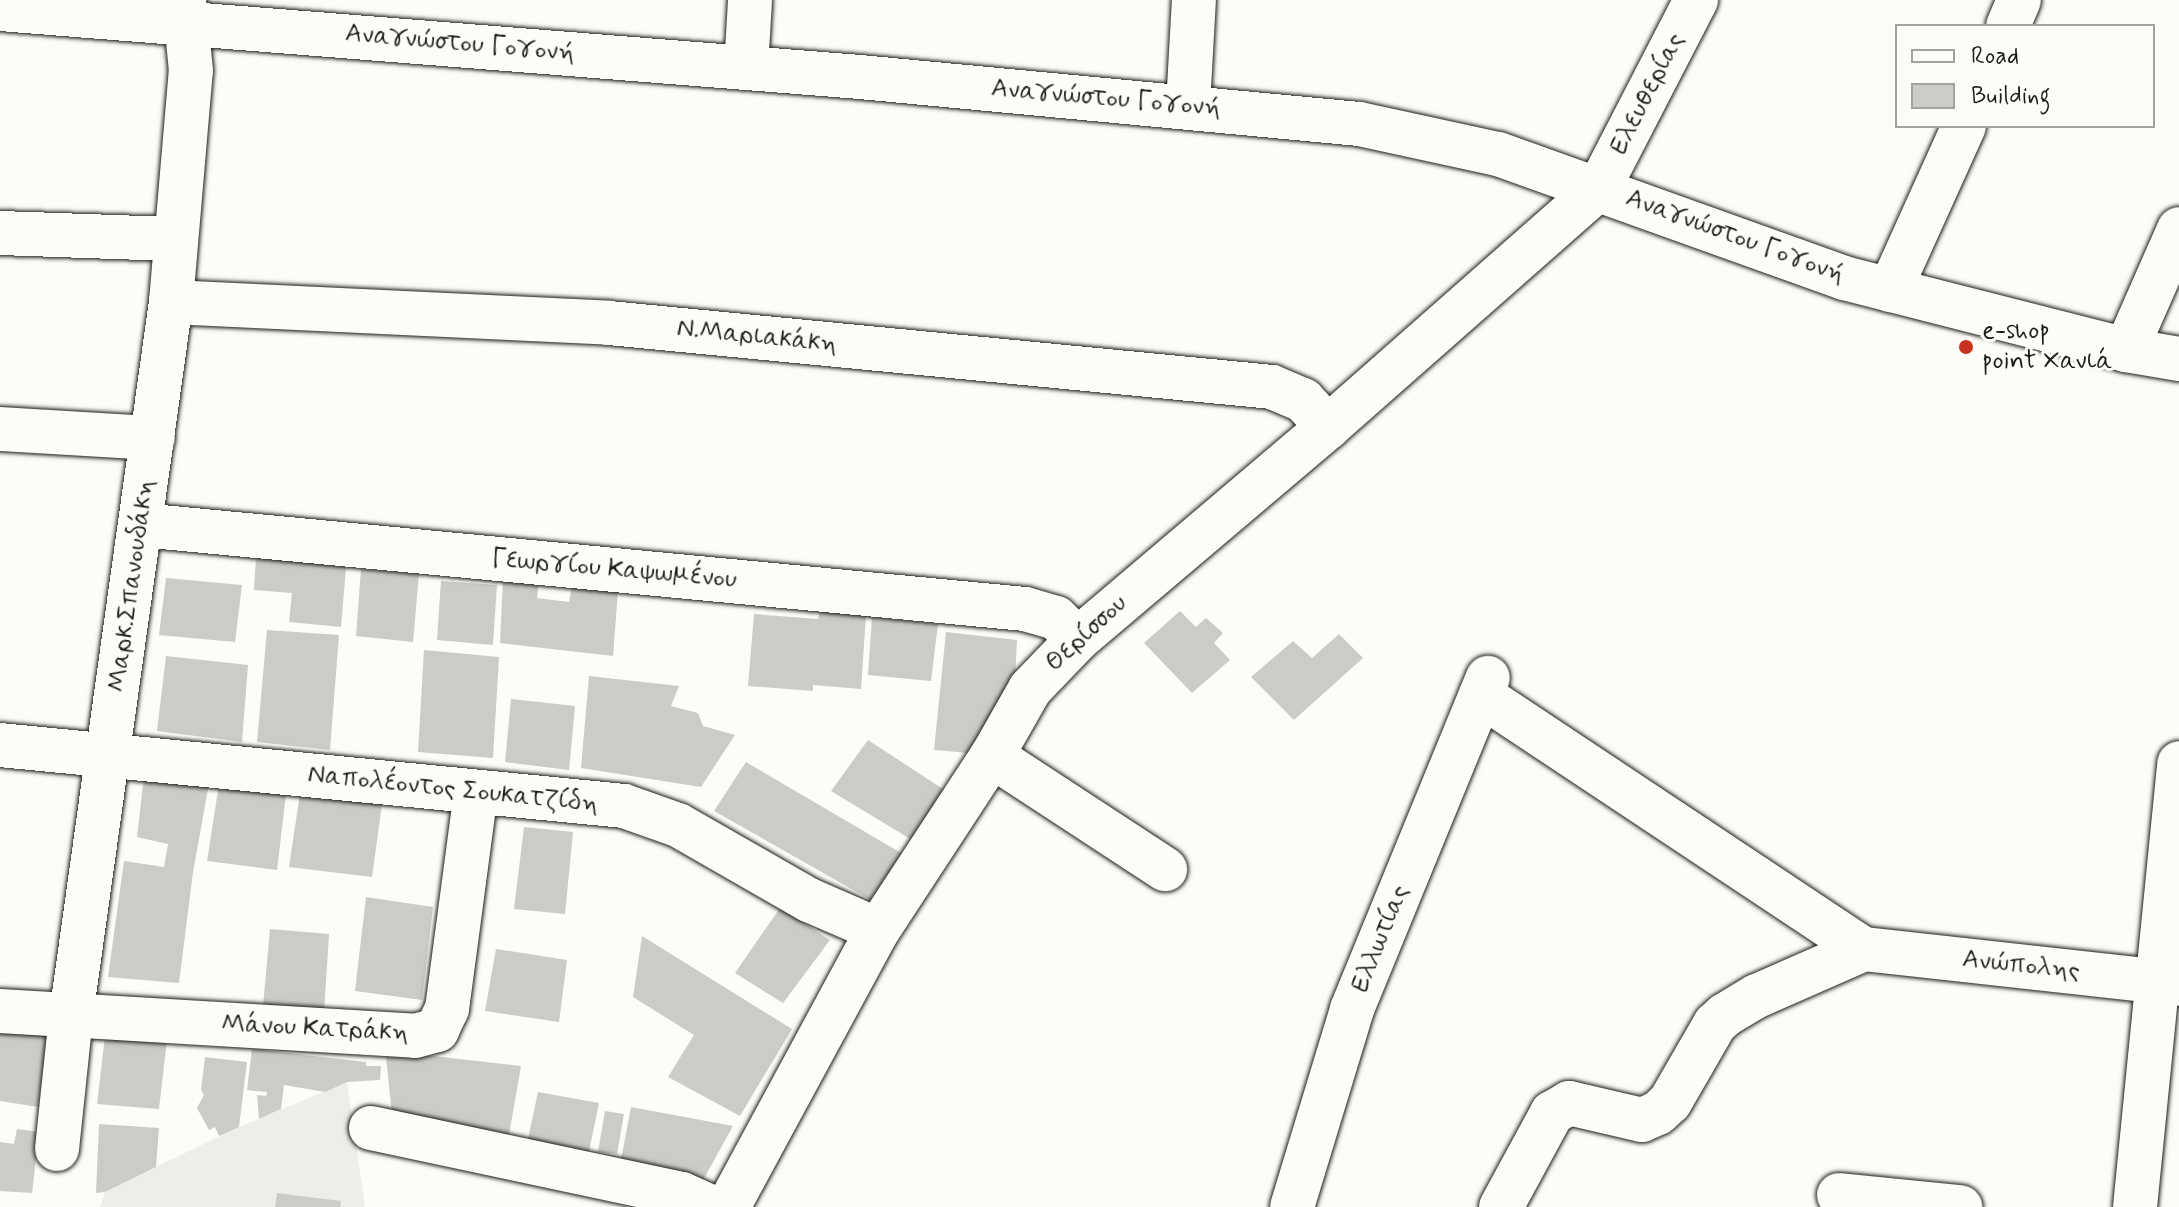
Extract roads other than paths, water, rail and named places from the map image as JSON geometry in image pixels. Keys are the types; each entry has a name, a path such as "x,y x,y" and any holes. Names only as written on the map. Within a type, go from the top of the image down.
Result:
{"street":[{"path":"746,68 750,0"},
{"path":"1188,106 1194,0"},
{"name":"Ελευθερίας","path":"1599,188 1696,0"},
{"path":"2009,24 2019,0"},
{"name":"Αναγνώστου Γογονή","path":"0,9 185,11 746,68 1359,124 1498,154 1844,278 2126,350 2179,359"},
{"name":"Μαρκ.Σπανουδάκη","path":"57,1149 71,1016 171,302 174,239 191,71 185,11"},
{"path":"1890,290 1963,128"},
{"name":"Θερίσσου","path":"728,1207 878,930 992,756 1030,689 1078,639 1328,427 1599,188"},
{"path":"2126,350 2179,229"},
{"path":"0,233 174,239"},
{"name":"Ν.Μαριακάκη","path":"171,302 609,323 1272,387 1303,400 1328,427"},
{"path":"0,429 153,438"},
{"name":"Γεωργίου Καψωμένου","path":"141,525 1025,609 1056,618 1078,639"},
{"name":"Ελλωτίας","path":"1292,1207 1352,1009 1485,686 1864,949"},
{"name":"Ναπολέοντος Σουκατζίδη","path":"0,745 624,806 678,825 809,900 878,930"},
{"path":"992,756 1165,869"},
{"path":"2135,1207 2167,982 2179,763"},
{"name":"Μάνου Κατράκη","path":"0,1011 415,1036 437,1030 447,1009 476,793"},
{"path":"1501,1207 1552,1113 1569,1103 1642,1120 1658,1113 1670,1102 1715,1024 1725,1015 1757,996 1864,949"},
{"name":"Ανώπολης","path":"1864,949 2167,982"},
{"path":"371,1128 682,1194 711,1207"},
{"path":"1839,1195 1960,1207"}],"place":[{"name":"e-shop point Χανιά","path":"1966,347"}]}
